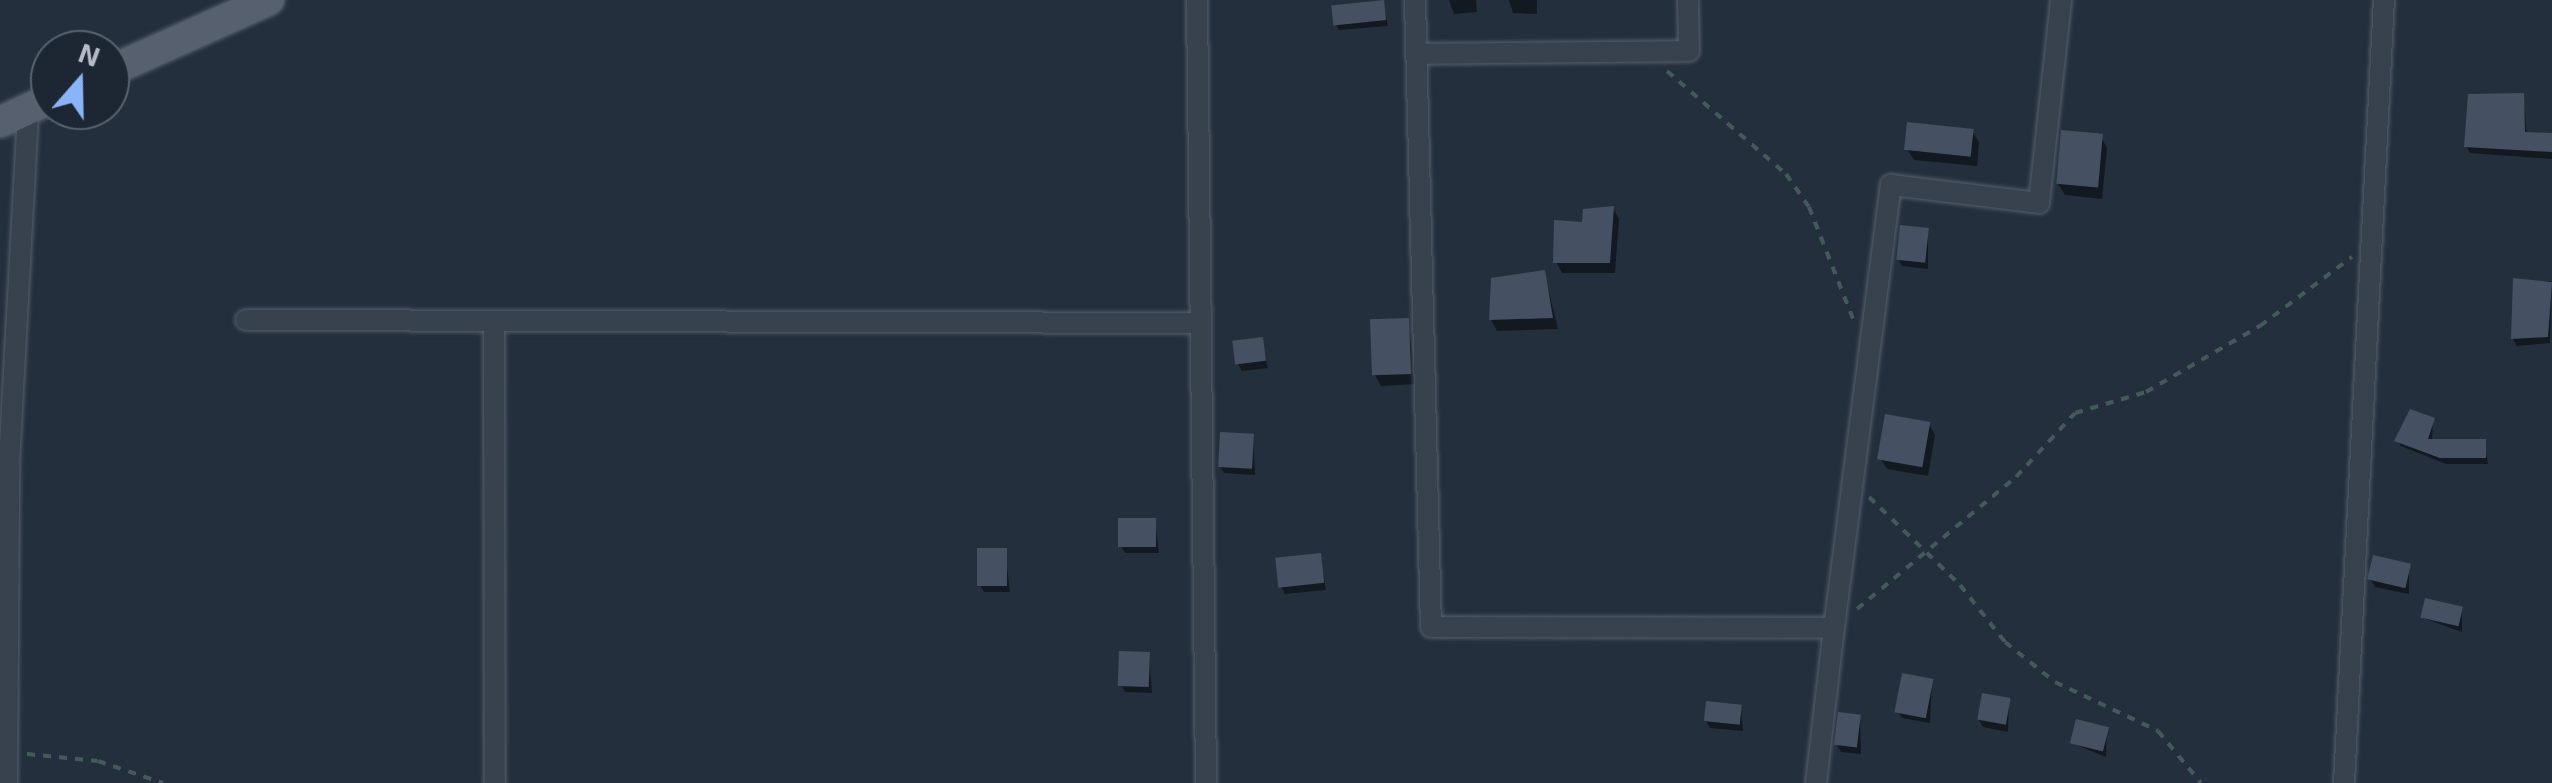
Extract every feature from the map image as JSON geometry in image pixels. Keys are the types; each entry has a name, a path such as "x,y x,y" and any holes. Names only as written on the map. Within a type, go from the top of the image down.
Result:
{"main road":[{"path":"130,62 269,0"}],"street":[{"path":"1198,0 1206,783"},
{"path":"1416,0 1431,627 1834,628"},
{"path":"1418,54 1689,51 1688,0"},
{"path":"1816,783 1891,184 2039,203 2061,0"},
{"path":"2344,783 2384,0"},
{"path":"7,783 9,464 26,110"},
{"path":"246,320 1201,324"},
{"path":"494,324 494,783"}],"path":[{"path":"1645,51 1786,174 1809,208 1830,273 1870,351"},
{"path":"1834,628 2016,477 2074,414 2146,392 2232,344 2370,244"},
{"path":"1853,483 1924,550 2005,642 2054,682 2158,731 2201,783"},
{"path":"7,752 98,761 163,783"}],"building":[{"path":"1384,0 1386,20 1333,25 1331,6"},
{"path":"2524,93 2525,132 2552,133 2552,152 2464,147 2468,94"},
{"path":"1907,122 1974,129 1971,157 1904,150"},
{"path":"2061,130 2103,134 2098,187 2056,184"},
{"path":"1614,206 1610,263 1553,263 1554,220 1582,222 1583,209"},
{"path":"1900,225 1929,228 1925,263 1896,260"},
{"path":"1545,270 1553,318 1489,320 1491,278"},
{"path":"2513,278 2552,282 2548,337 2511,339"},
{"path":"1409,318 1411,374 1372,375 1370,319"},
{"path":"1263,337 1266,361 1235,365 1232,341"},
{"path":"2410,409 2435,418 2428,439 2486,439 2486,458 2440,458 2394,441"},
{"path":"1885,414 1930,422 1922,467 1877,459"},
{"path":"1220,432 1254,434 1252,469 1218,467"},
{"path":"1118,518 1156,518 1156,547 1118,547"},
{"path":"977,548 1007,548 1007,586 977,586"},
{"path":"1321,553 1324,583 1278,588 1275,558"},
{"path":"2373,555 2411,564 2405,588 2367,579"},
{"path":"2425,598 2463,607 2459,626 2421,617"},
{"path":"1119,651 1150,652 1149,687 1118,686"},
{"path":"1902,673 1933,679 1926,718 1894,712"},
{"path":"1982,693 2011,698 2006,725 1977,720"},
{"path":"1706,701 1742,705 1740,725 1704,721"},
{"path":"1838,712 1861,715 1857,748 1834,745"},
{"path":"2076,719 2109,727 2103,751 2070,743"}]}
